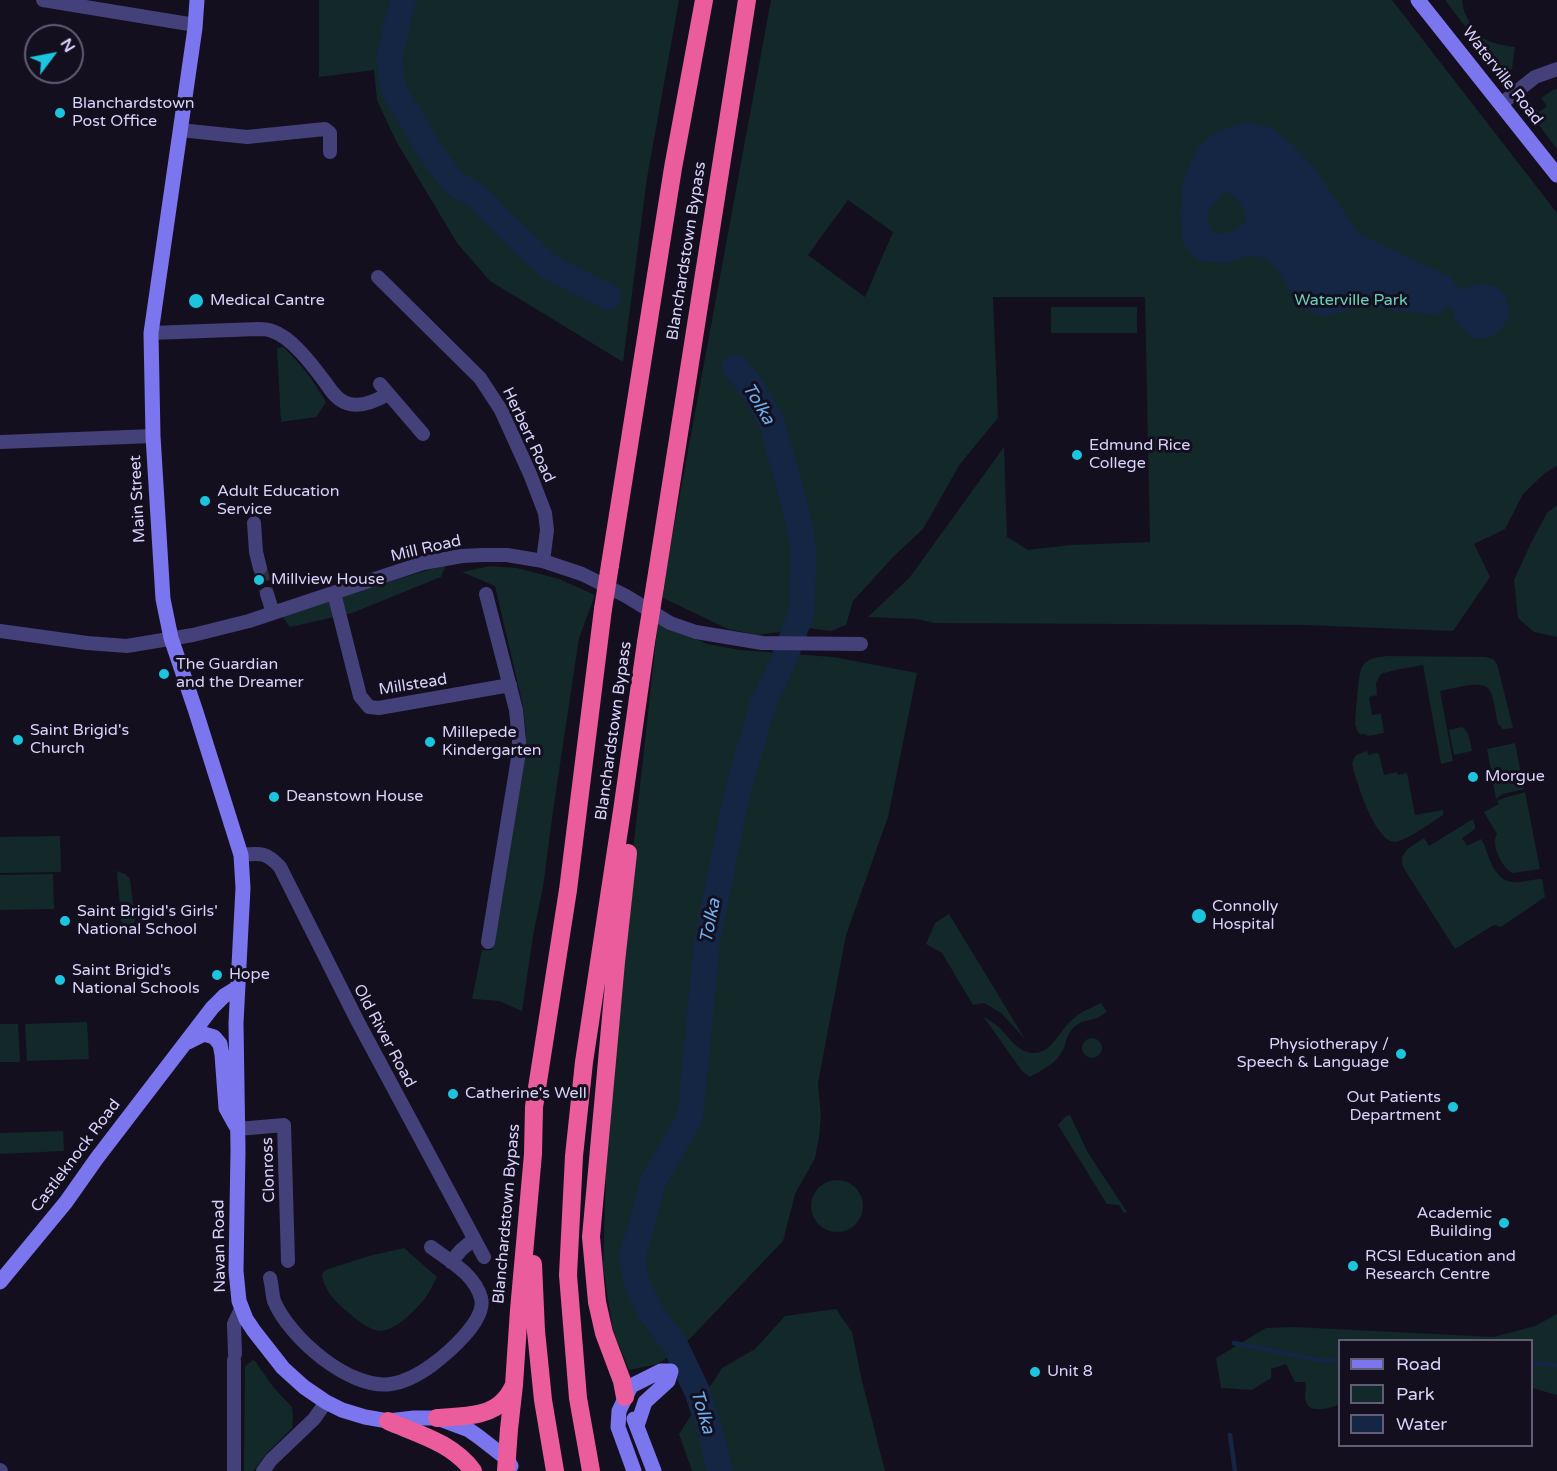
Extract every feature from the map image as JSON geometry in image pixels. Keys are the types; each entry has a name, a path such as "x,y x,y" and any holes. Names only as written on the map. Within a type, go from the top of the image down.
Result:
{"highway":[{"path":"673,168 674,114 693,0"},
{"name":"Blanchardstown Bypass","path":"509,1467 519,1310 533,1154 534,1107 568,890 603,609 673,168 704,0"},
{"name":"Blanchardstown Bypass","path":"591,1471 578,1398 568,1275 574,1156 584,1062 646,642 731,96 749,0"},
{"path":"625,1397 622,1380 604,1334 597,1302 591,1237 635,780 638,696"},
{"path":"533,1154 533,1281 536,1331 543,1400 555,1471"},
{"path":"437,1418 477,1414 493,1409 505,1400 514,1385"},
{"path":"388,1421 444,1444 465,1460 473,1471"}],"street":[{"path":"45,0 195,25"},
{"name":"Main Street","path":"197,0 151,333 153,436 162,599 171,638 241,855 243,888 237,988"},
{"name":"Waterville Road","path":"1418,0 1557,175"},
{"path":"1500,104 1535,77 1557,69"},
{"path":"180,130 248,137 325,129 330,134 330,152"},
{"name":"Herbert Road","path":"378,278 480,378 501,410 545,513 547,530 543,561"},
{"path":"151,333 271,330 286,338 309,362 337,398 346,404 371,402 384,389 423,434"},
{"path":"0,442 153,436"},
{"path":"254,523 256,552 260,568"},
{"name":"Mill Road","path":"0,631 120,646 203,633 249,621 423,563 450,557 507,555 543,561 582,574 626,596 670,623 696,633 762,643 861,644"},
{"name":"Millstead","path":"334,593 360,696 369,707 379,708 510,685"},
{"path":"267,594 273,613"},
{"path":"486,594 519,729 519,752 488,942"},
{"name":"Old River Road","path":"241,855 266,854 280,867 362,1031 484,1257"},
{"name":"Castleknock Road","path":"0,1282 66,1202 212,1008 224,996 237,988"},
{"name":"Navan Road","path":"237,988 236,1271 241,1309 254,1331 283,1368 304,1387 326,1402 342,1410 388,1421 437,1418 469,1430 489,1443 509,1467"},
{"name":"Castleknock Road","path":"179,1050 204,1034 218,1040 222,1055 226,1108 237,1129"},
{"name":"Clonross","path":"237,1129 284,1125 288,1261"},
{"path":"451,1262 474,1239"},
{"path":"270,1278 274,1300 289,1325 310,1348 333,1366 354,1378 370,1382 393,1383 410,1378 431,1366 453,1347 481,1313 482,1300 469,1276 431,1247"},
{"path":"234,1471 234,1327 241,1309"},
{"path":"634,1471 618,1427 619,1411 631,1386 661,1371 671,1371 668,1381 645,1402 637,1426"},
{"path":"625,1397 654,1471"},
{"path":"263,1471 314,1419 326,1402"}],"green space":[{"path":"319,0 679,0 647,178 623,362 490,281 457,243 396,141 377,100 374,70 319,77"},
{"name":"Waterville Park","path":"771,0 1392,0 1557,213 1557,466 1545,473 1523,494 1505,529 1474,544 1490,577 1453,631 1306,625 935,623 916,619 868,617 910,577 1004,447 1007,537 1028,550 1070,545 1150,542 1145,297 993,297 998,418 960,464 923,529 894,556 853,601 846,625 831,631 808,628 757,635 728,629 661,597","holes":["848,200 893,232 865,297 808,255"]},
{"path":"1445,0 1462,0 1468,20 1484,38 1494,43 1515,47 1512,69 1503,76"},
{"path":"1557,89 1557,149 1526,108 1531,103 1539,112 1547,106 1541,98"},
{"path":"1051,307 1137,307 1137,333 1051,333"},
{"path":"283,347 307,373 326,402 316,417 281,422 277,348"},
{"path":"1557,505 1557,637 1534,632 1518,618 1514,580 1547,513"},
{"path":"446,565 441,577 352,613 290,627 282,616 405,577"},
{"path":"490,566 517,568 559,579 595,595 579,638 543,887 522,1011 499,1001 472,999 482,950 492,950 520,785 526,734 523,706 495,586 462,572"},
{"path":"658,621 707,644 740,650 833,657 917,673 888,817 846,935 818,1083 821,1116 815,1158 795,1194 783,1241 681,1348 658,1364 629,1370 613,1331 603,1266 607,1140 633,851"},
{"path":"1387,656 1493,659 1497,664 1513,728 1503,729 1498,724 1493,699 1487,687 1475,685 1440,691 1453,761 1441,764 1423,665 1381,674 1376,683 1377,695 1369,697 1372,715 1381,714 1384,733 1368,736 1360,734 1355,724 1362,667 1370,660"},
{"path":"1462,727 1468,735 1472,751 1454,755 1449,730"},
{"path":"1515,743 1524,789 1503,794 1496,799 1487,749"},
{"path":"1367,751 1368,755 1379,754 1384,775 1397,772 1398,775 1407,773 1415,815 1443,810 1443,815 1405,839 1395,842 1388,839 1373,821 1352,763 1356,755"},
{"path":"1525,792 1540,869 1513,873 1504,865 1499,856 1495,843 1497,834 1484,812 1499,804 1497,801 1501,799"},
{"path":"1473,819 1475,829 1462,838 1467,846 1481,839 1493,867 1501,877 1507,881 1516,882 1542,879 1545,897 1501,927 1492,926 1455,949 1403,867 1402,861 1405,853 1424,838 1429,846"},
{"path":"60,836 61,872 0,873 0,837"},
{"path":"117,871 130,879 135,922 128,925 122,923 121,920"},
{"path":"53,874 54,909 0,910 0,875"},
{"path":"949,914 1025,1039 1001,1013 984,1003 973,1005 942,953 926,944 935,923"},
{"path":"1101,1003 1107,1012 1076,1026 1069,1033 1057,1059 1030,1077 1022,1071 983,1016 999,1027 1022,1050 1031,1053 1046,1049 1076,1016"},
{"path":"87,1022 89,1059 27,1061 25,1024"},
{"path":"0,1024 18,1024 20,1062 0,1062"},
{"path":"1092,1038 1099,1041 1102,1048 1099,1055 1092,1058 1085,1055 1082,1048 1085,1041"},
{"path":"1070,1115 1088,1153 1127,1212 1124,1213 1119,1205 1107,1204 1058,1125"},
{"path":"63,1131 64,1151 0,1154 0,1133"},
{"path":"837,1180 851,1184 859,1192 863,1206 859,1220 851,1228 837,1232 823,1228 815,1220 811,1206 815,1192 823,1184"},
{"path":"404,1248 437,1277 421,1303 405,1319 392,1327 380,1331 366,1326 340,1305 327,1289 322,1274 325,1270"},
{"path":"836,1309 852,1332 885,1471 692,1471 679,1434 722,1368 755,1349 785,1316"},
{"path":"1557,1314 1557,1395 1533,1388 1533,1339 1338,1339 1338,1405 1324,1409 1309,1407 1305,1397 1305,1382 1295,1382 1286,1364 1271,1369 1271,1378 1252,1390 1221,1388 1216,1358 1266,1328 1294,1327 1494,1337 1535,1326"},
{"path":"253,1360 292,1407 293,1418 292,1428 253,1471 244,1471 245,1366"}],"water":[{"path":"1248,122 1272,128 1294,146 1314,167 1359,234 1449,276 1463,290 1480,284 1491,285 1499,290 1509,305 1506,322 1500,330 1485,339 1472,337 1460,327 1453,308 1448,306 1435,315 1363,306 1321,316 1299,305 1274,265 1268,260 1255,256 1224,263 1196,258 1185,246 1181,233 1182,190 1188,167 1199,147 1207,139 1220,131","holes":["1227,192 1241,204 1246,221 1226,233 1213,232 1208,222 1210,209"]}],"waterway":[{"name":"Tolka","path":"403,0 389,57 393,89 432,154 453,182 479,198 549,267 608,297"},
{"name":"Tolka","path":"720,1471 698,1393 675,1345 651,1313 636,1281 632,1258 654,1180 690,1118 707,942 737,793 763,704 782,664 802,611 803,547 798,518 772,423 754,390 735,367"},
{"path":"1234,1343 1324,1361 1338,1360"},
{"path":"1533,1363 1557,1365"},
{"path":"1230,1435 1235,1471"}],"tunnel":[{"path":"260,568 267,594"}],"place":[{"name":"Blanchardstown Post Office","path":"60,113"},
{"name":"Medical Cantre","path":"196,301"},
{"name":"Edmund Rice College","path":"1077,455"},
{"name":"Adult Education Service","path":"205,501"},
{"name":"Millview House","path":"259,580"},
{"name":"The Guardian and the Dreamer","path":"164,674"},
{"name":"Saint Brigid's Church","path":"18,740"},
{"name":"Millepede Kindergarten","path":"430,742"},
{"name":"Morgue","path":"1473,777"},
{"name":"Deanstown House","path":"274,797"},
{"name":"Connolly Hospital","path":"1199,916"},
{"name":"Saint Brigid's Girls' National School","path":"65,921"},
{"name":"Hope","path":"217,975"},
{"name":"Saint Brigid's National Schools","path":"60,980"},
{"name":"Physiotherapy / Speech & Language","path":"1401,1054"},
{"name":"Catherine's Well","path":"453,1094"},
{"name":"Out Patients Department","path":"1453,1107"},
{"name":"Academic Building","path":"1504,1223"},
{"name":"RCSI Education and Research Centre","path":"1353,1266"},
{"name":"Unit 8","path":"1035,1372"}]}
